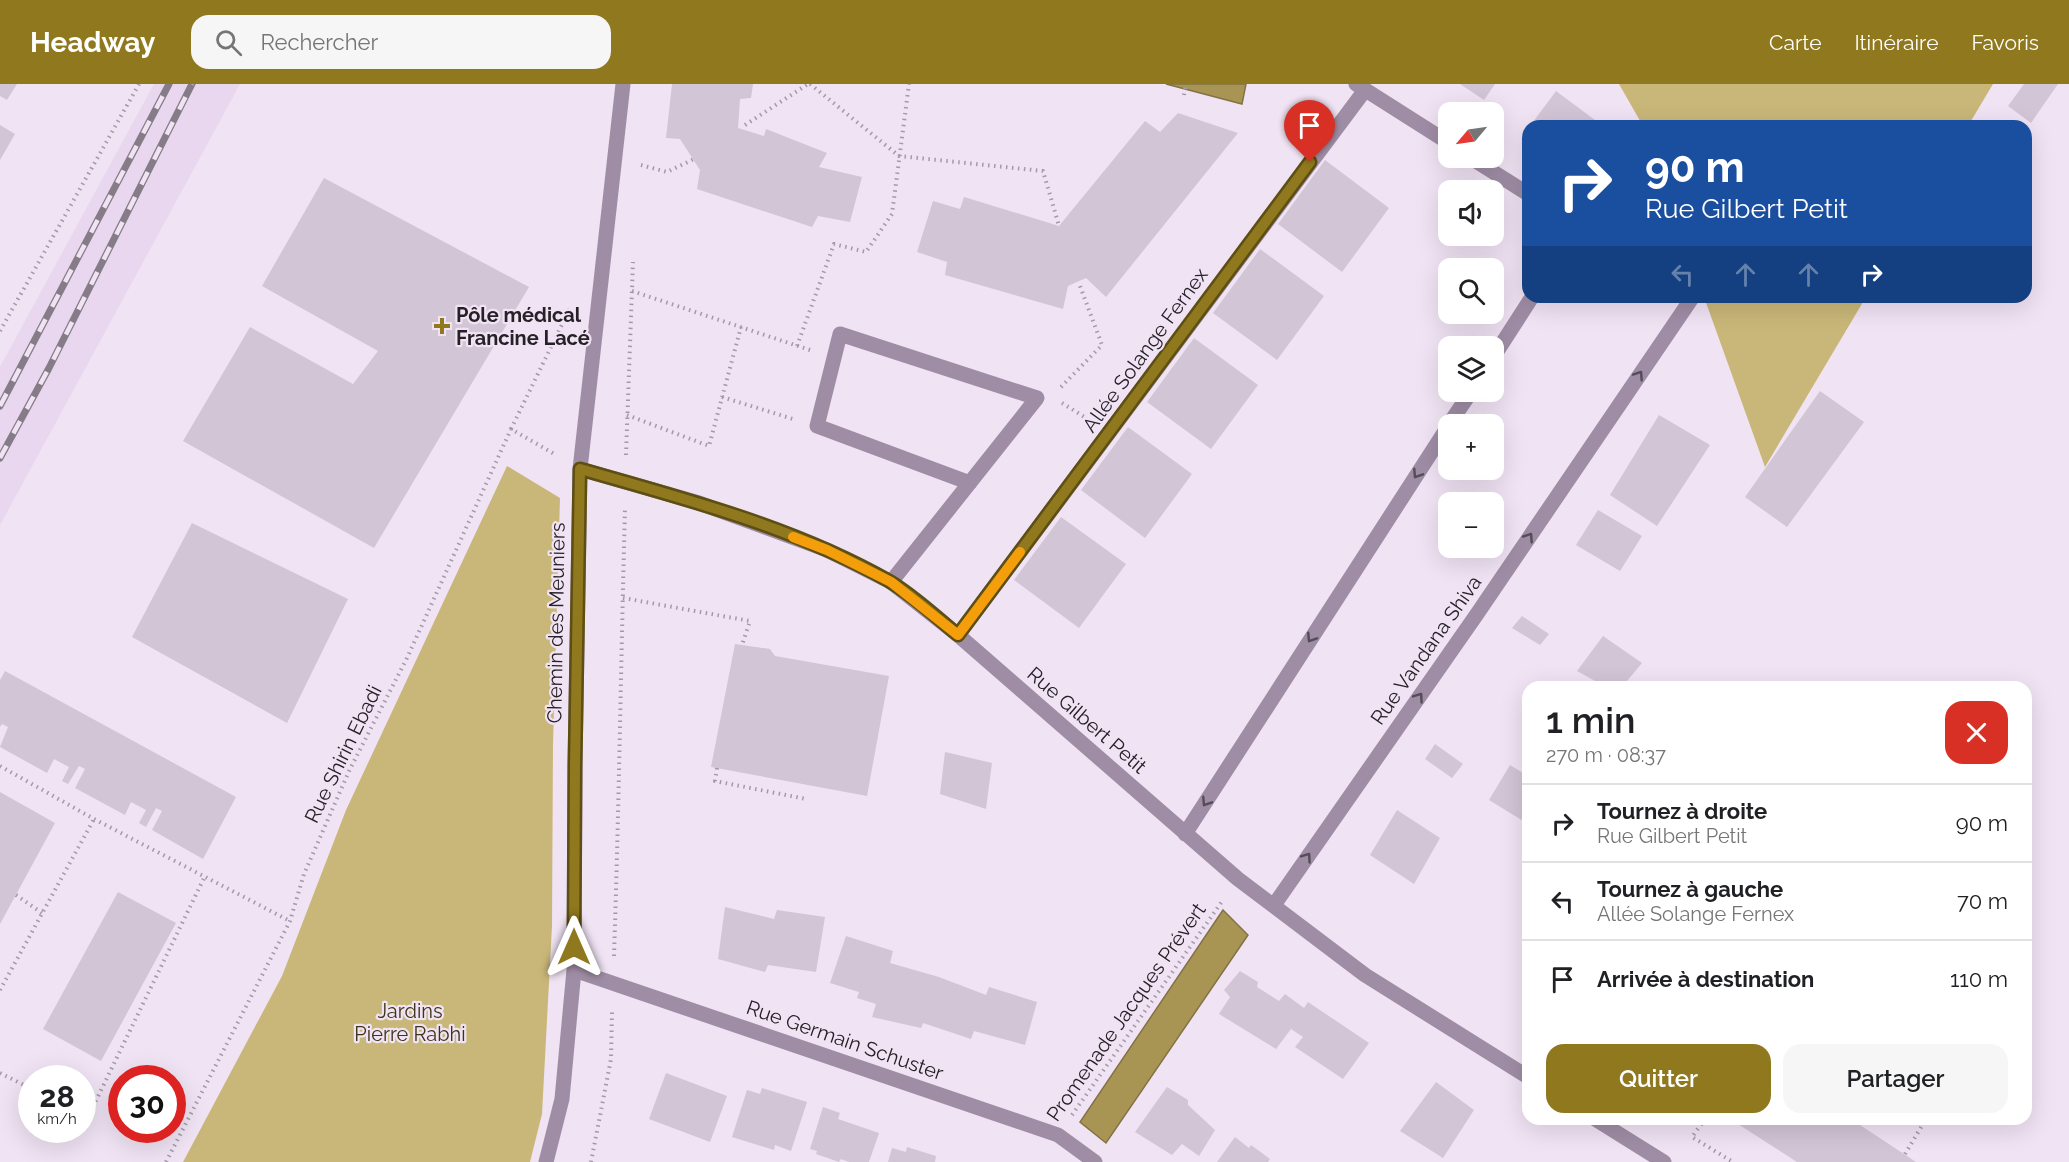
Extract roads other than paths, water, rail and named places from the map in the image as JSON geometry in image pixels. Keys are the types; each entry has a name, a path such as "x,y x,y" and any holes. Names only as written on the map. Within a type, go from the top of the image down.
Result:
{"street":[{"name":"Chemin des Meuniers","path":"546,1162 562,1099 574,970 580,469 623,84"},
{"path":"1360,87 1438,136"},
{"name":"Allée Solange Fernex","path":"958,635 1109,433 1360,87"},
{"path":"1487,168 1522,190"},
{"path":"1504,340 1528,303"},
{"name":"Rue Vandana Shiva","path":"1274,905 1477,614 1687,303"},
{"path":"891,582 970,483 1037,398 840,334 817,426 970,483"},
{"path":"1185,834 1438,442"},
{"name":"Rue Gilbert Petit","path":"580,469 699,503 816,546 891,582 958,635 1238,879 1365,975 1522,1073"},
{"name":"Rue Germain Schuster","path":"574,970 1058,1135 1095,1162"},
{"path":"1605,1125 1664,1162"}],"railway":[{"path":"0,406 169,84"},
{"path":"0,458 49,368 192,84"}],"place":[{"name":"Pôle médical Francine Lacé","path":"442,326"}],"park label":[{"name":"Jardins Pierre Rabhi","path":"410,1022"}]}
